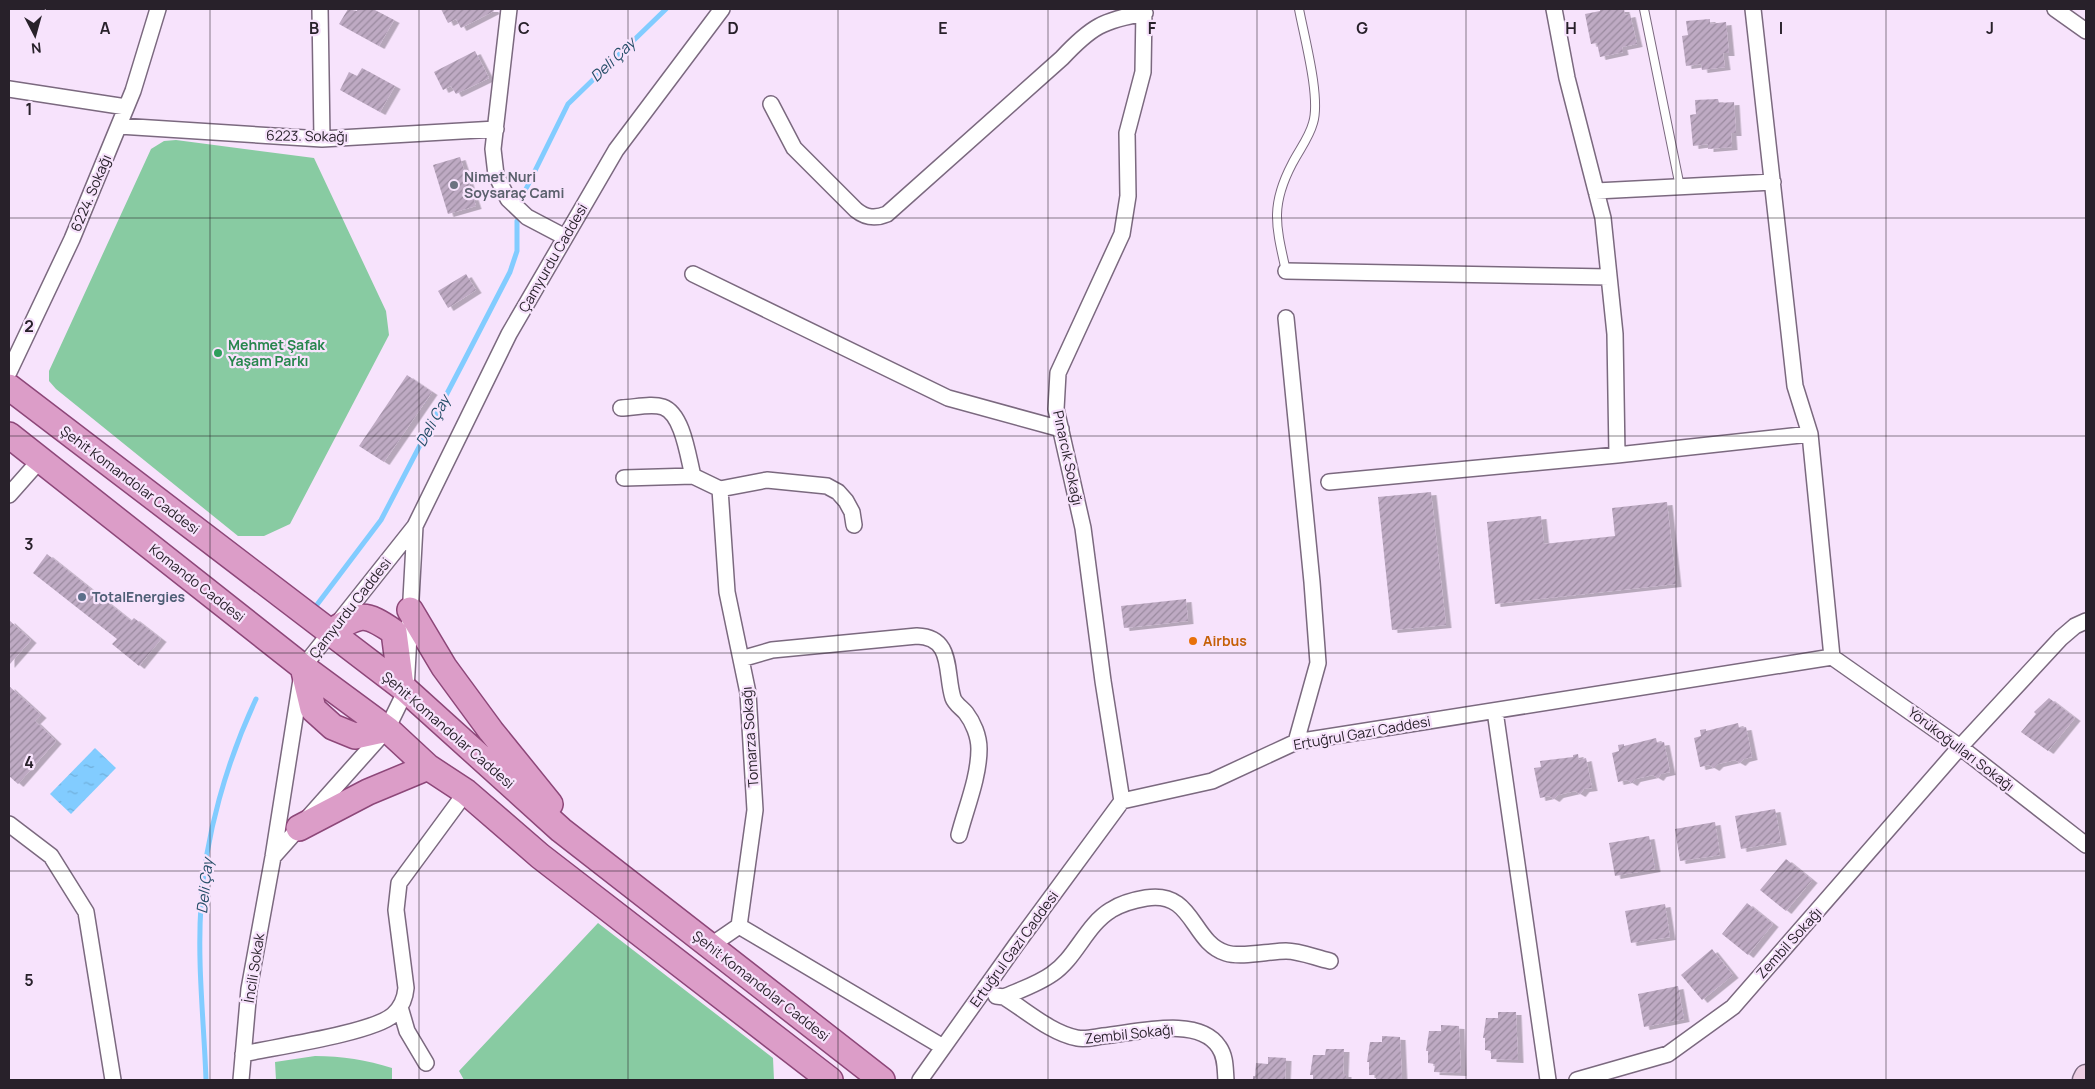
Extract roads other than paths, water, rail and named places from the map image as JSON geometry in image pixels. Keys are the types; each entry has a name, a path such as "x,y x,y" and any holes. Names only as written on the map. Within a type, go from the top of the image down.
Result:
{"main road":[{"name":"Şehit Komandolar Caddesi","path":"9,387 403,688 561,830 882,1080"},
{"name":"Komando Caddesi","path":"9,435 303,667 387,729"},
{"path":"410,610 444,667 491,731 591,854"},
{"path":"330,632 355,618 373,618 394,632 403,688"},
{"path":"387,729 428,767 466,792 540,856 830,1080"},
{"path":"299,828 368,792 428,767"}],"street":[{"name":"6224. Sokağı","path":"9,372 72,239 126,107 158,9"},
{"path":"320,9 322,138"},
{"path":"509,9 493,149 496,175 508,199 527,217 565,237"},
{"name":"Çamyurdu Caddesi","path":"303,667 415,526 509,334 616,150 722,9"},
{"path":"1554,9 1568,78 1603,218 1615,334 1617,455"},
{"path":"1754,9 1795,386 1810,434 1832,657"},
{"path":"2055,9 2086,31"},
{"path":"771,104 794,148 856,210 871,218 879,218 887,214 1062,58 1084,34 1113,18 1144,11"},
{"name":"Pınarcık Sokağı","path":"1122,801 1103,681 1083,528 1056,409 1058,373 1122,234 1128,196 1127,133 1143,72 1144,11"},
{"path":"9,89 126,107"},
{"name":"6223. Sokağı","path":"118,126 322,138 496,129"},
{"path":"1596,191 1773,182"},
{"path":"1286,270 1609,277"},
{"path":"693,274 948,398 1060,429"},
{"path":"1286,318 1312,582 1318,663 1296,742"},
{"path":"620,408 657,406 671,411 679,424 693,476"},
{"path":"1329,482 1617,455 1810,434"},
{"path":"9,495 40,460"},
{"path":"624,478 693,476 720,489 767,480 827,486 838,492 846,501 852,512 854,524"},
{"name":"Tomarza Sokağı","path":"720,489 727,592 748,693 755,810 739,926"},
{"name":"Çamyurdu Caddesi","path":"387,729 403,688 415,526"},
{"name":"Zembil Sokağı","path":"1577,1080 1668,1054 1733,1007 1960,747 2061,638 2081,624 2086,607"},
{"path":"741,659 772,650 917,636 932,638 938,643 946,658 954,700 966,713 975,729 979,747 978,765 959,835"},
{"name":"Ertuğrul Gazi Caddesi","path":"920,1080 1122,801 1212,782 1296,742 1832,657"},
{"name":"Yörükoğulları Sokağı","path":"1832,657 1960,747 2086,845"},
{"name":"İncili Sokak","path":"241,1080 249,990 273,857 303,667"},
{"path":"1495,711 1548,1080"},
{"path":"273,857 387,729"},
{"path":"243,1054 371,1025 387,1020 400,1007 406,988 396,910 400,883 466,792"},
{"path":"9,824 52,856 86,912 113,1080"},
{"path":"1004,997 1053,974 1074,952 1093,926 1110,911 1130,901 1152,897 1162,897 1181,906 1210,943 1226,953 1288,951 1330,961"},
{"path":"710,946 739,926 943,1047"},
{"name":"Zembil Sokağı","path":"981,994 1004,997 1061,1034 1079,1039 1170,1029 1188,1028 1201,1032 1212,1039 1220,1048 1224,1058 1226,1080"},
{"path":"400,1007 407,1031 426,1063"},
{"path":"2084,1080 2086,1076"}],"lane":[{"path":"1286,270 1276,225 1278,199 1285,179 1314,122 1312,86 1299,9"},
{"path":"1644,9 1680,187"}],"water":[{"path":"95,748 116,768 71,814 50,794"}],"waterway":[{"name":"Deli Çay","path":"523,195 568,104 666,9"},
{"name":"Deli Çay","path":"316,606 381,520 510,272 517,251 517,221"},
{"name":"Deli Çay","path":"206,1080 200,949 203,879 219,799 245,723 256,699"}],"place":[{"name":"Nimet Nuri Soysaraç Cami","path":"454,185"},
{"name":"Mehmet Şafak Yaşam Parkı","path":"218,353"},
{"name":"TotalEnergies","path":"82,597"},
{"name":"Airbus","path":"1193,641"}]}
